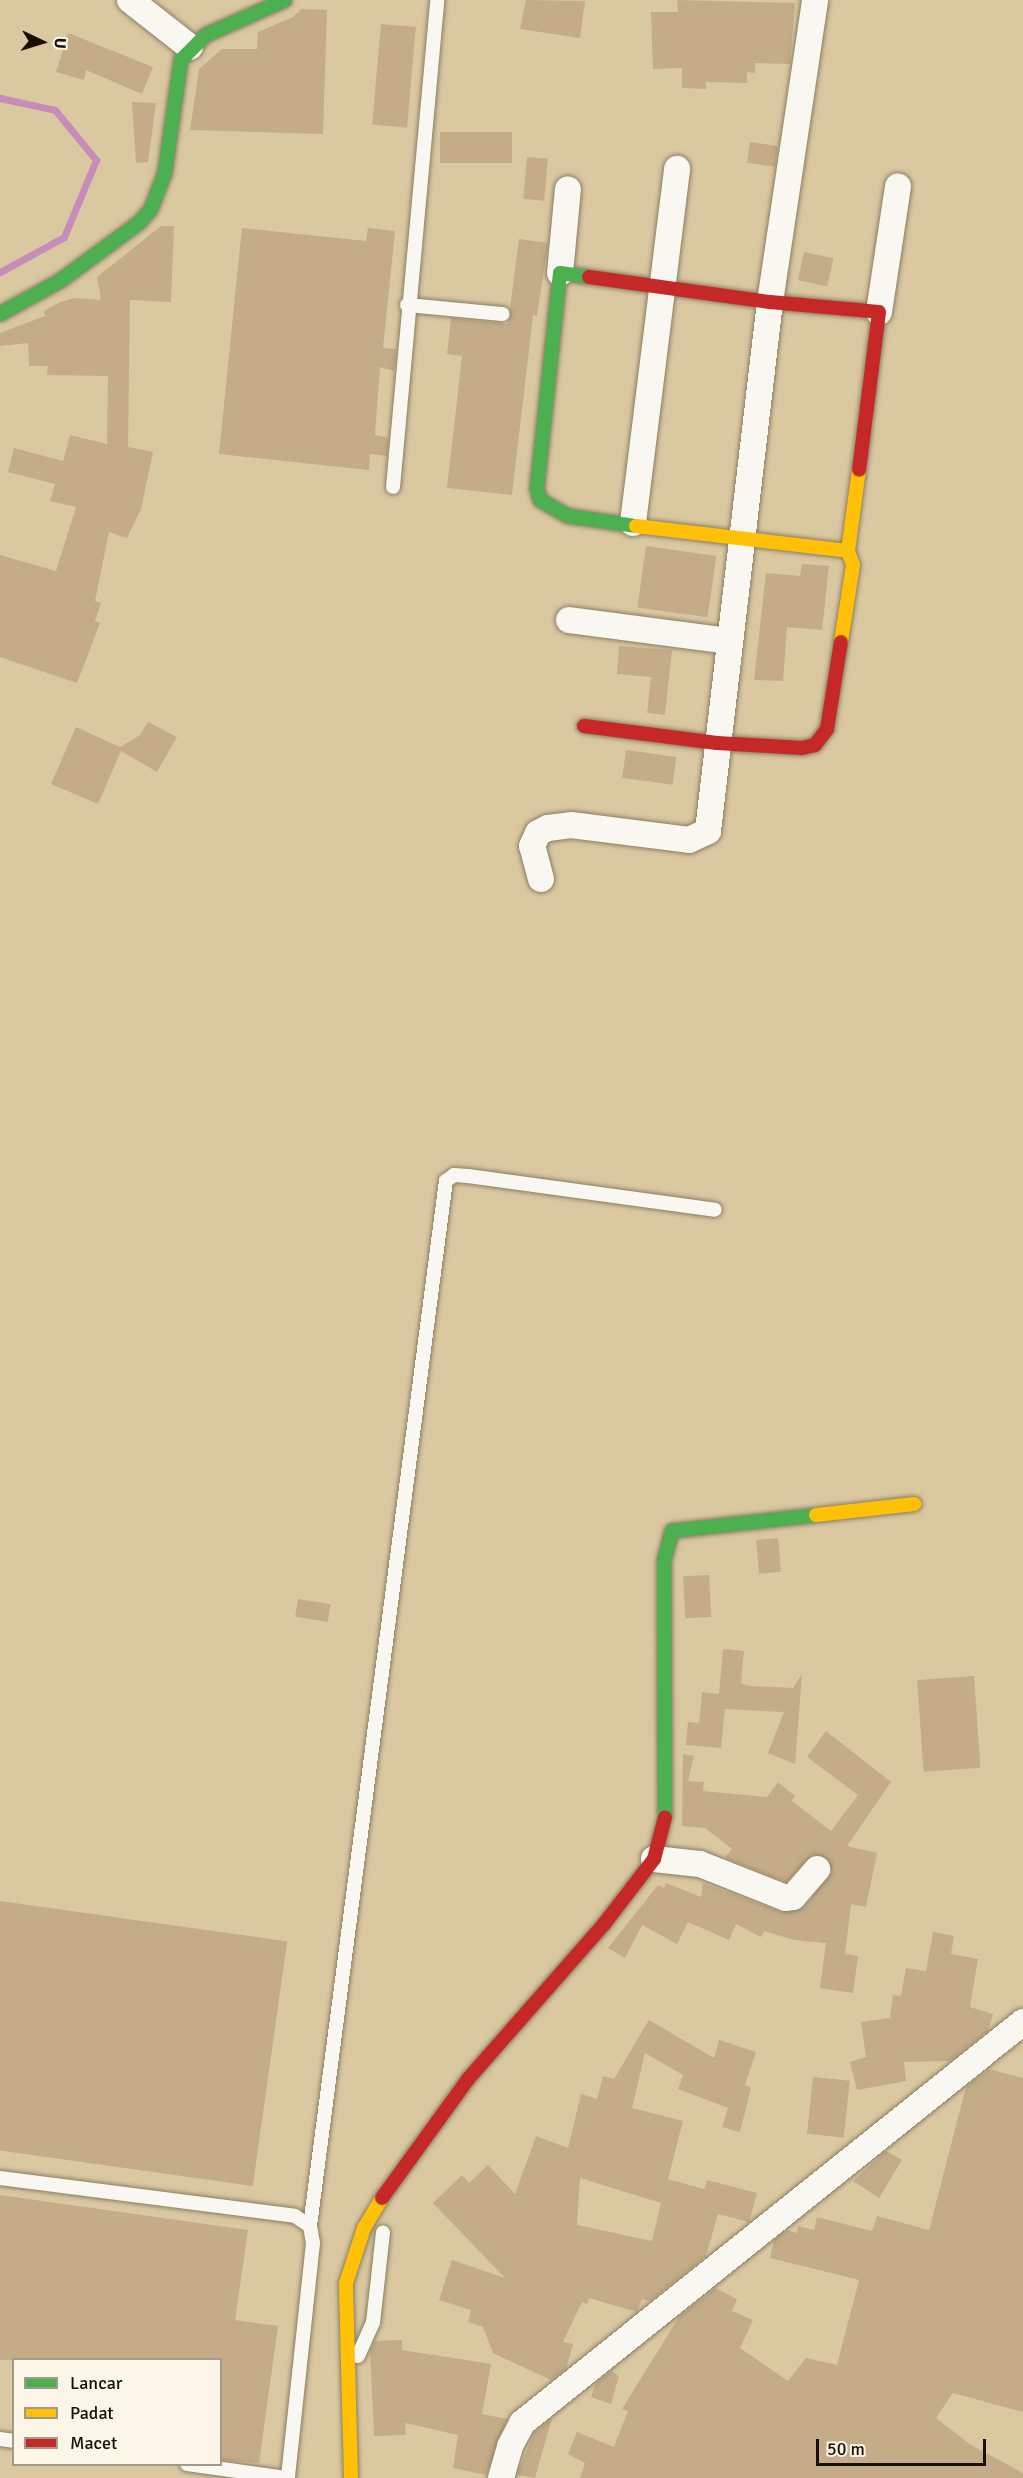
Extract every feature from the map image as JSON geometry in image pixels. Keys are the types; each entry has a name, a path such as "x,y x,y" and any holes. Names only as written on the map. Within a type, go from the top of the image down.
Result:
{"street":[{"path":"130,0 190,47"},
{"path":"0,314 60,281 106,249 151,209 165,172 176,77 190,47 214,31 285,0"},
{"path":"541,879 532,846 538,833 548,828 571,825 689,840 703,837 710,824 717,743 770,302 815,0"},
{"path":"633,523 665,284 677,169"},
{"path":"584,726 717,743 802,748 815,745 822,739 853,565 848,550 898,186"},
{"path":"568,189 537,494 544,503 568,516 633,523 743,541 848,550"},
{"path":"560,273 665,284 770,302 879,312"},
{"path":"568,620 729,641"},
{"path":"351,2478 346,2283 364,2228 400,2168 468,2079 604,1924 654,1859 665,1819 664,1561 672,1531 914,1504"},
{"path":"654,1859 700,1864 786,1898 793,1897 817,1869"},
{"path":"501,2478 510,2446 522,2423 1023,2022"}],"lane":[{"path":"393,487 407,305 437,0"},
{"path":"407,305 503,314"},
{"path":"201,2466 287,2478 313,2243 310,2226 446,1181 454,1175 468,1176 715,1210"},
{"path":"0,2178 295,2216 310,2226"},
{"path":"365,2478 358,2357 373,2323 383,2233"}],"building":[{"path":"526,0 585,1 580,38 520,29"},
{"path":"677,0 795,3 790,64 755,63 755,73 747,72 747,83 706,82 706,89 682,88 682,68 653,69 651,12 678,12"},
{"path":"301,9 327,10 323,134 190,130 199,69 222,49 257,49 258,32 293,17"},
{"path":"381,24 416,27 407,128 372,125"},
{"path":"68,33 153,67 142,94 86,70 84,80 56,72"},
{"path":"132,102 156,103 148,162 136,163"},
{"path":"440,132 512,132 512,163 440,163"},
{"path":"750,142 778,146 775,167 747,163"},
{"path":"527,157 548,159 544,201 523,199"},
{"path":"161,226 174,226 171,302 130,300 128,447 153,452 141,509 127,538 109,532 95,601 101,603 95,621 100,623 77,683 0,657 0,555 56,571 76,507 50,501 55,484 8,472 14,448 63,461 70,435 107,444 108,376 47,375 48,366 29,366 28,343 0,346 0,333 45,316 44,311 60,302 74,298 101,300 97,277"},
{"path":"242,228 366,241 368,228 395,231 383,348 396,349 394,371 380,367 375,435 388,438 387,456 370,454 369,470 219,454"},
{"path":"519,239 548,243 537,316 533,315 512,495 447,488 462,356 447,354 451,318 508,324"},
{"path":"804,252 833,258 827,287 798,280"},
{"path":"646,546 716,556 708,617 637,607"},
{"path":"802,564 829,566 822,630 787,627 783,681 754,680 766,573 800,576"},
{"path":"619,646 672,650 665,715 647,713 651,677 617,674"},
{"path":"148,722 177,737 157,772 121,751 98,804 51,784 76,727 120,747 140,735"},
{"path":"626,750 677,757 673,785 622,778"},
{"path":"778,1538 781,1572 759,1574 756,1540"},
{"path":"709,1575 711,1617 685,1618 683,1576"},
{"path":"298,1599 331,1604 328,1622 295,1617"},
{"path":"723,1649 744,1651 741,1683 749,1686 793,1688 802,1674 795,1764 768,1753 784,1712 725,1709 721,1748 686,1745 688,1722 699,1723 702,1692 719,1694"},
{"path":"974,1676 980,1768 924,1772 917,1680"},
{"path":"826,1731 891,1782 847,1846 877,1853 866,1907 851,1904 845,1954 858,1956 853,1993 820,1988 826,1943 794,1940 764,1931 761,1937 736,1924 729,1940 688,1922 677,1944 642,1925 625,1958 608,1948 658,1885 664,1888 666,1883 701,1897 703,1883 781,1912 804,1907 832,1872 827,1858 812,1855 786,1882 725,1857 732,1849 705,1828 682,1826 683,1754 694,1756 688,1781 704,1782 703,1791 767,1797 778,1782 795,1796 792,1801 831,1831 858,1795 807,1757"},
{"path":"0,1901 287,1941 253,2186 0,2150"},
{"path":"933,1932 954,1936 951,1954 978,1959 970,2007 993,2014 988,2031 950,2061 904,2062 906,2081 857,2090 850,2062 866,2057 861,2022 890,2018 893,1995 901,1996 906,1968 926,1971"},
{"path":"649,2020 714,2058 719,2040 756,2052 745,2085 751,2088 740,2132 722,2127 728,2108 678,2089 683,2075 645,2053 632,2108 683,2121 668,2179 704,2189 707,2180 757,2193 749,2222 718,2214 706,2256 650,2301 642,2299 637,2312 589,2298 587,2304 582,2302 563,2342 573,2344 566,2369 551,2380 493,2353 483,2327 468,2322 471,2310 439,2300 452,2260 505,2278 433,2203 462,2175 469,2183 488,2165 515,2194 536,2136 568,2148 581,2094 597,2099 603,2076 614,2079","holes":["580,2178 661,2203 652,2241 577,2225"]},
{"path":"989,2069 1023,2078 1023,2412 953,2393 936,2418 971,2445 1023,2473 1023,2478 580,2478 585,2463 568,2454 577,2432 614,2447 628,2411 622,2409 679,2317 715,2288 737,2299 732,2311 753,2320 740,2348 788,2381 806,2358 837,2365 859,2280 770,2258 774,2240 787,2230 797,2233 798,2226 814,2230 817,2217 872,2231 877,2216 929,2230 966,2087"},
{"path":"813,2077 850,2081 844,2138 807,2134"},
{"path":"886,2151 902,2160 879,2198 853,2181"},
{"path":"0,2195 248,2230 235,2320 278,2326 259,2463 222,2460 222,2358 12,2358 12,2360 0,2360"},
{"path":"402,2340 402,2350 491,2364 482,2414 507,2419 486,2475 453,2468 458,2435 405,2423 406,2435 374,2436 370,2351 375,2341"},
{"path":"611,2371 619,2376 611,2404 591,2397 596,2383"},
{"path":"552,2418 535,2478 517,2475 534,2433"}],"waterway":[{"path":"0,98 55,110 96,160 64,237 0,272"}],"traffic: fast":[{"path":"0,314 60,281 139,223 151,209 165,172 181,60 206,35 285,0"},
{"path":"589,277 560,273 537,489 540,500 568,516 636,526"},
{"path":"665,1817 664,1561 672,1531 816,1515"}],"traffic: slow":[{"path":"848,551 859,470"},
{"path":"636,526 848,551 853,565 841,642"},
{"path":"816,1515 914,1504"},
{"path":"351,2478 346,2283 364,2228 382,2198"}],"traffic: jam":[{"path":"589,277 770,302 879,312 859,470"},
{"path":"584,726 717,743 802,748 815,745 827,729 841,642"},
{"path":"382,2198 468,2079 604,1924 654,1859 665,1817"}]}
